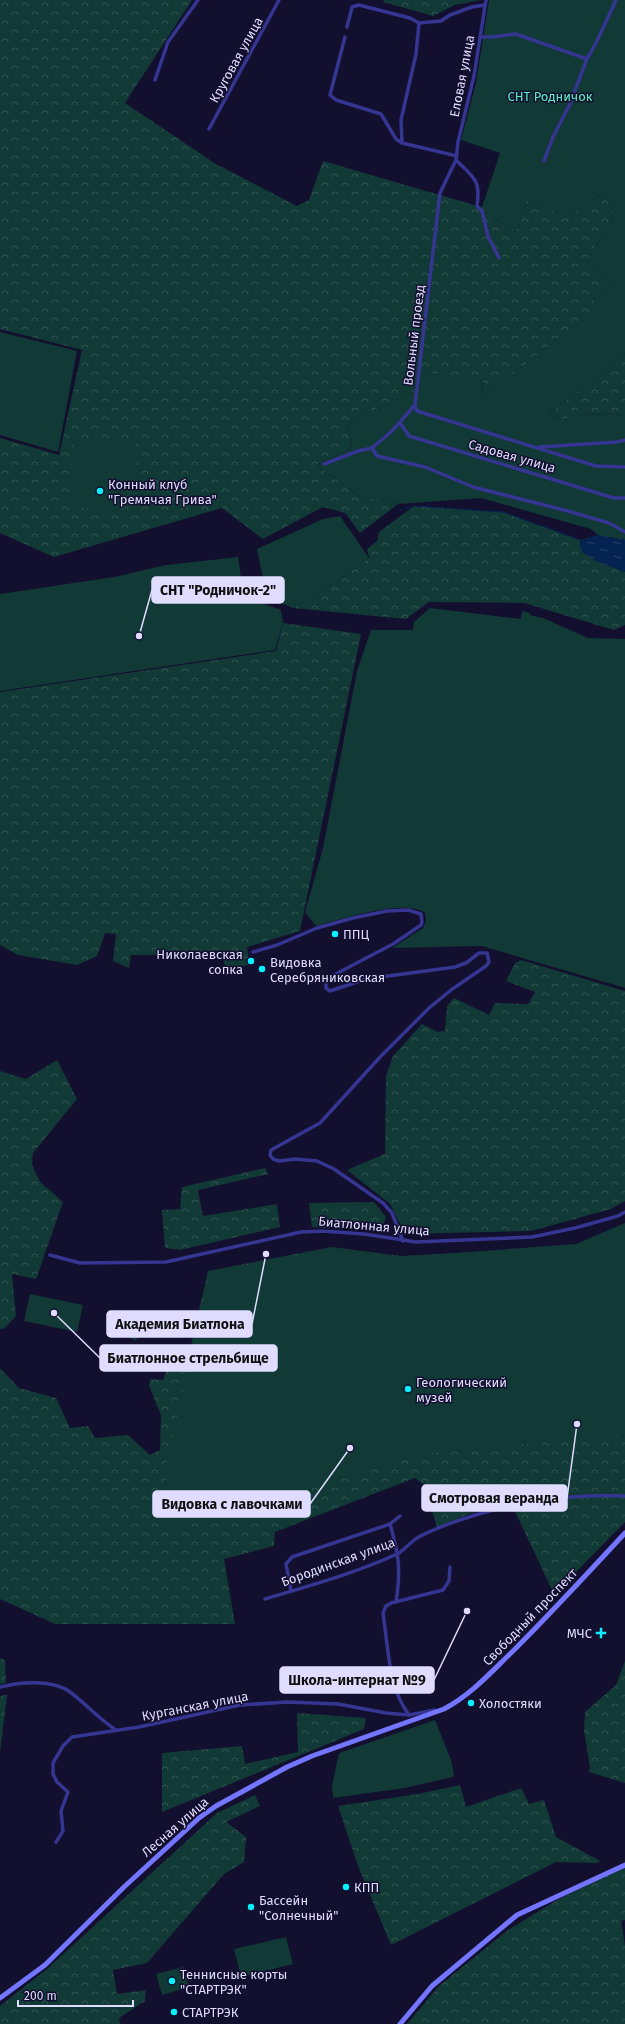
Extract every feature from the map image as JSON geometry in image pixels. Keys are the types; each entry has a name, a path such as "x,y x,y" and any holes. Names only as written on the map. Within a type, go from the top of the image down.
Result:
{"main road":[{"name":"Свободный проспект","path":"444,1709 477,1688 541,1623 625,1533"},
{"name":"Лесная улица","path":"0,1998 45,1965 130,1882 199,1818 216,1806 287,1767 312,1756 444,1709"},
{"path":"400,2024 432,1986 517,1915 625,1865"}],"street":[{"path":"155,80 168,42 198,0"},
{"name":"Круговая улица","path":"209,130 279,0"},
{"name":"Еловая улица","path":"456,158 481,37 486,0"},
{"path":"544,161 553,137 569,106 587,59 598,41 616,0"},
{"path":"347,27 352,7 359,5 410,18 419,23 441,20 472,7 485,5"},
{"path":"402,143 401,120 416,54 419,23"},
{"path":"481,37 516,34 587,59"},
{"path":"345,37 330,95 336,100 381,114 396,139 402,143 456,158 474,179 479,191 477,206 482,211 488,236 499,258"},
{"name":"Вольный проезд","path":"324,464 358,451 372,448 400,423 415,405 440,194 456,158"},
{"path":"415,405 417,410 596,466 625,467"},
{"name":"Садовая улица","path":"400,423 409,436 614,498 625,498"},
{"path":"536,447 618,442 625,440"},
{"path":"372,448 377,456 425,466 473,487 568,510 609,523 625,532"},
{"path":"253,952 332,923 368,914 408,910 421,914 421,925 393,944 330,977 326,981 326,988 330,991 366,979 455,967 466,963 479,952 487,953 489,962 486,966 451,990 429,1008 381,1056 320,1123 271,1150 270,1154 273,1159 279,1161 295,1159 317,1161 334,1169 383,1203 392,1213 403,1241"},
{"name":"Биатлонная улица","path":"50,1255 80,1263 166,1262 301,1232 322,1231 364,1234 416,1242 532,1236 575,1228 618,1216 625,1212"},
{"name":"Бородинская улица","path":"264,1599 398,1553 415,1539 476,1514 554,1498 592,1495 625,1496"},
{"path":"291,1591 286,1564 292,1557 390,1524 400,1516"},
{"path":"390,1524 398,1553 400,1576 396,1602"},
{"path":"408,1715 403,1708 394,1683 383,1613 386,1606 396,1602 438,1593 443,1590 449,1581 450,1567"},
{"path":"0,1687 35,1683 56,1686 69,1691 100,1719 116,1730"},
{"name":"Курганская улица","path":"56,1842 63,1831 61,1811 68,1792 57,1782 53,1774 54,1763 63,1746 72,1737 250,1704 288,1702 338,1704 386,1713 408,1715 444,1709"}],"green space":[{"path":"0,0 192,0 125,103 216,164 297,206 309,200 323,161 474,205 516,232 527,199 566,217 600,195 606,199 613,208 612,222 586,261 612,287 608,292 603,288 602,307 482,397 483,382 415,370 414,392 347,423 352,448 317,465 357,495 398,504 360,533 345,513 323,507 263,539 222,508 54,557 0,533 0,438 59,455 82,350 0,329"},
{"path":"384,0 481,0 455,5 433,16 383,2"},
{"name":"СНТ Родничок","path":"489,0 625,0 625,353 548,415 563,420 576,415 625,414 625,540 598,535 591,529 481,498 398,504 357,495 317,465 352,448 347,423 414,392 415,370 483,381 482,397 601,307 593,300 603,288 608,292 612,287 586,261 612,222 613,208 606,199 600,195 566,217 527,199 516,232 474,205 482,207 500,153 461,140 476,83"},
{"path":"0,332 77,351 58,452 0,435"},
{"path":"625,353 625,414 577,415 563,420 548,415"},
{"path":"73,440 135,441 138,476 117,503 104,512 71,505"},
{"path":"414,506 503,512 580,540 581,551 596,561 625,572 625,625 614,630 524,603 429,602 406,619 293,608 342,578 369,558 367,549 377,541 379,532"},
{"path":"340,516 369,558 342,578 293,608 281,603 264,584 257,549 323,519"},
{"path":"238,557 244,600 264,604 281,610 283,622 275,650 0,691 0,594 114,577 166,565"},
{"path":"430,608 521,619 522,611 530,613 530,615 543,618 588,638 625,639 625,988 482,946 392,948 423,928 426,921 425,913 416,909 388,909 355,915 316,926 305,912 323,848 357,671 371,630 413,630 414,622"},
{"path":"283,623 361,634 300,931 247,947 249,965 226,969 220,950 181,955 131,955 129,968 113,961 116,934 105,933 97,956 77,965 18,955 0,945 0,692 276,651"},
{"path":"521,960 625,991 625,1201 611,1209 531,1231 405,1234 390,1204 347,1170 385,1154 386,1076 393,1056 422,1024 438,1032 445,1031 447,1006 454,998 489,1015 495,1003 528,1004 535,992 506,981 515,963"},
{"path":"57,1060 77,1099 33,1153 32,1165 40,1182 63,1202 36,1279 12,1274 16,1316 5,1328 0,1329 0,1071 26,1079"},
{"path":"265,1168 268,1174 198,1190 203,1216 277,1204 280,1227 180,1250 165,1248 162,1210 180,1209 182,1187"},
{"path":"374,1202 386,1217 384,1223 370,1230 312,1227 309,1203"},
{"path":"625,1223 625,1435 420,1454 168,1529 166,1466 210,1272 332,1249 400,1257 576,1244"},
{"path":"625,1226 625,1522 577,1571 553,1592 512,1505 471,1513 437,1527 424,1485 415,1478 275,1532 274,1546 224,1559 235,1624 55,1624 0,1599 0,1368 19,1388 56,1398 70,1428 88,1426 95,1438 128,1435 150,1455 160,1450 161,1415 149,1386 150,1379 163,1380 169,1362 189,1354 208,1271 332,1247 401,1256 575,1247"},
{"path":"30,1294 83,1305 77,1332 24,1321"},
{"path":"137,1320 144,1323 136,1341 128,1337"},
{"path":"0,1658 5,1660 6,1683 0,1684"},
{"path":"625,1661 625,1783 589,1772 590,1767 584,1731 585,1712 616,1685"},
{"path":"7,1695 0,1753 0,1696"},
{"path":"297,1713 366,1718 364,1729 162,1812 162,1753 242,1746 245,1764 298,1752"},
{"path":"435,1720 451,1760 454,1774 453,1777 405,1788 333,1798 332,1786 339,1753"},
{"path":"460,1785 466,1807 521,1788 529,1804 544,1800 556,1837 600,1861 597,1863 556,1862 391,1945 358,1866 338,1806 418,1794"},
{"path":"255,1795 260,1806 226,1822 246,1837 244,1862 224,1874 147,1963 113,1970 117,1994 146,1990 145,2001 119,2018 120,2024 0,2024 0,2006 47,1969 217,1813"},
{"path":"625,1867 625,1920 621,1921 625,1946 625,2024 407,2024 439,1986 508,1930 559,1899"},
{"path":"286,1937 293,1964 241,1977 234,1949"},
{"name":"Теннисные корты \"СТАРТРЭК\"","path":"183,1967 189,1987 162,1995 156,1974"}],"water":[{"path":"598,535 625,540 625,572 596,561 581,551 580,540"}],"waterway":[{"path":"399,510 414,506 503,512 580,540"}],"place":[{"name":"Конный клуб \"Гремячая Грива\"","path":"100,491"},
{"name":"СНТ \"Родничок-2\"","path":"139,636"},
{"name":"ППЦ","path":"335,934"},
{"name":"Николаевская сопка","path":"251,961"},
{"name":"Видовка Серебряниковская","path":"262,969"},
{"name":"Академия Биатлона","path":"266,1254"},
{"name":"Биатлонное стрельбище","path":"54,1313"},
{"name":"Геологический музей","path":"408,1389"},
{"name":"Смотровая веранда","path":"577,1424"},
{"name":"Видовка с лавочками","path":"350,1448"},
{"name":"Школа-интернат №9","path":"467,1611"},
{"name":"МЧС","path":"601,1633"},
{"name":"Холостяки","path":"471,1703"},
{"name":"КПП","path":"346,1887"},
{"name":"Бассейн \"Солнечный\"","path":"251,1907"},
{"name":"Теннисные корты \"СТАРТРЭК\"","path":"172,1981"},
{"name":"СТАРТРЭК","path":"174,2012"}]}
